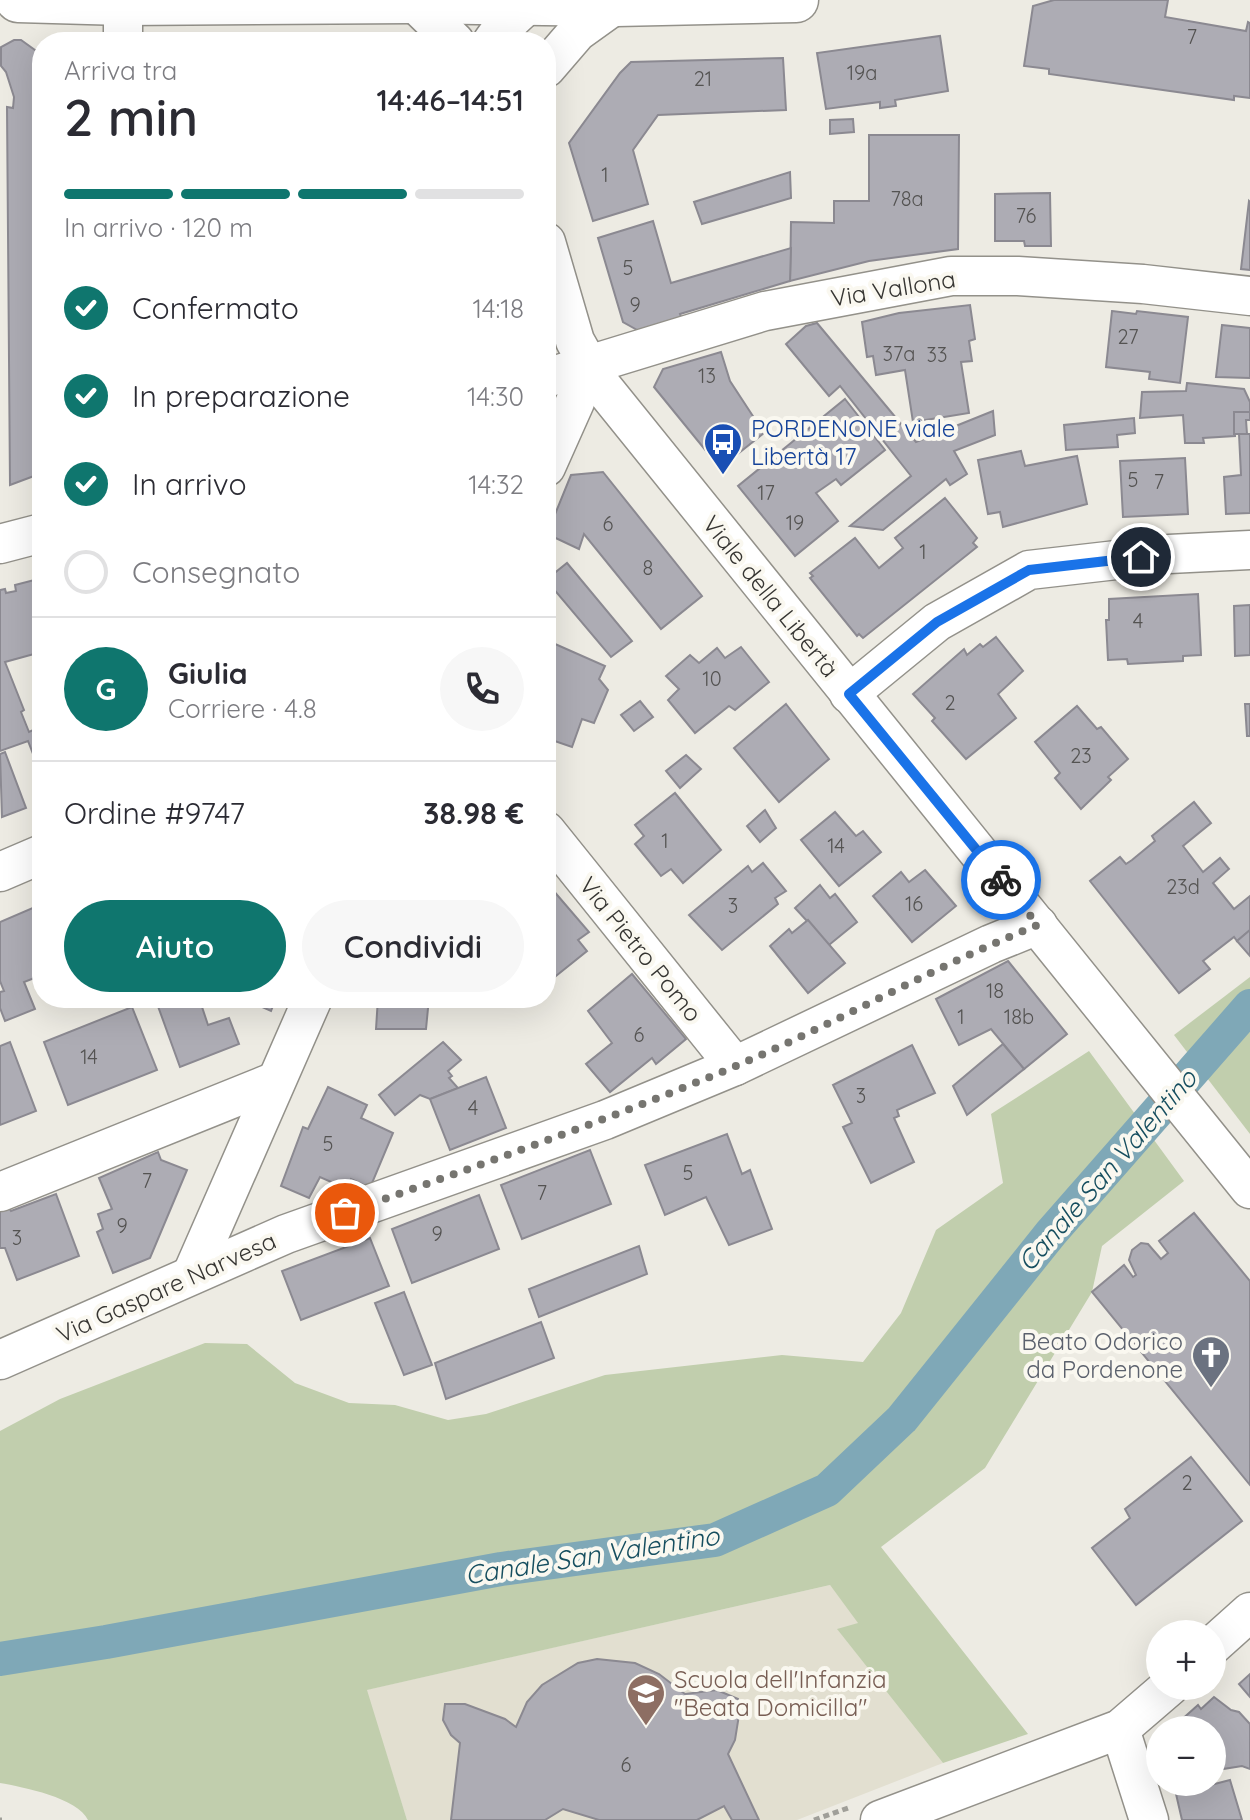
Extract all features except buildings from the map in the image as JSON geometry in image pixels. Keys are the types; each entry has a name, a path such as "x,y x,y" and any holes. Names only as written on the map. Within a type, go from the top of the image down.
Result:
{"main road":[{"path":"18,0 123,23 412,0 616,4 796,0"}],"street":[{"path":"412,0 445,32"},
{"path":"499,32 530,2"},
{"path":"556,56 577,32 616,4"},
{"name":"Viale della Libertà","path":"556,276 575,341 587,366 1250,1189"},
{"name":"Via Vallona","path":"556,375 765,311 951,276 1018,276 1112,282 1250,296"},
{"path":"556,445 587,366"},
{"path":"0,544 32,536"},
{"path":"849,694 937,622 1029,570 1169,554 1250,550"},
{"name":"Via Pietro Pomo","path":"556,843 735,1066"},
{"path":"0,872 32,858"},
{"name":"Via Gaspare Narvesa","path":"0,1358 286,1234 605,1120 735,1066 991,944 1038,925"},
{"path":"192,1274 309,1008"},
{"path":"0,1192 276,1081"},
{"path":"1226,1633 1250,1612"},
{"path":"880,1820 1120,1729 1154,1700"},
{"path":"1120,1729 1149,1820"}],"shaded area":[{"name":"Scuola dell'Infanzia \"Beata Domicilla\"","path":"830,1585 859,1623 838,1630 943,1763 797,1820 407,1820 366,1690"}],"green space":[{"path":"1250,977 1250,1134 1174,1035"},
{"path":"1089,1051 1184,1181 1102,1246 1092,1292 985,1468 881,1547 1028,1734 943,1763 837,1629 858,1623 830,1585 367,1690 407,1820 88,1820 82,1812 62,1800 0,1783 0,1431 60,1399 205,1343 247,1344 295,1383 349,1403 395,1405 448,1420 486,1414 605,1375 782,1355 863,1362 901,1313 936,1230 1003,1183 991,1114"}],"waterway":[{"name":"Canale San Valentino","path":"0,1659 501,1569 715,1540 827,1490 902,1419 1051,1233 1250,1006"}],"way so far":[{"path":"345,1213 605,1120 735,1066 991,944 1038,925 1001,880"}],"place":[{"name":"PORDENONE viale Libertà 17","path":"723,476"},
{"name":"Beato Odorico da Pordenone","path":"1211,1389"},
{"name":"Scuola dell'Infanzia \"Beata Domicilla\"","path":"646,1727"}],"route":[{"path":"1001,880 849,694 937,622 1029,570 1141,557"}]}
